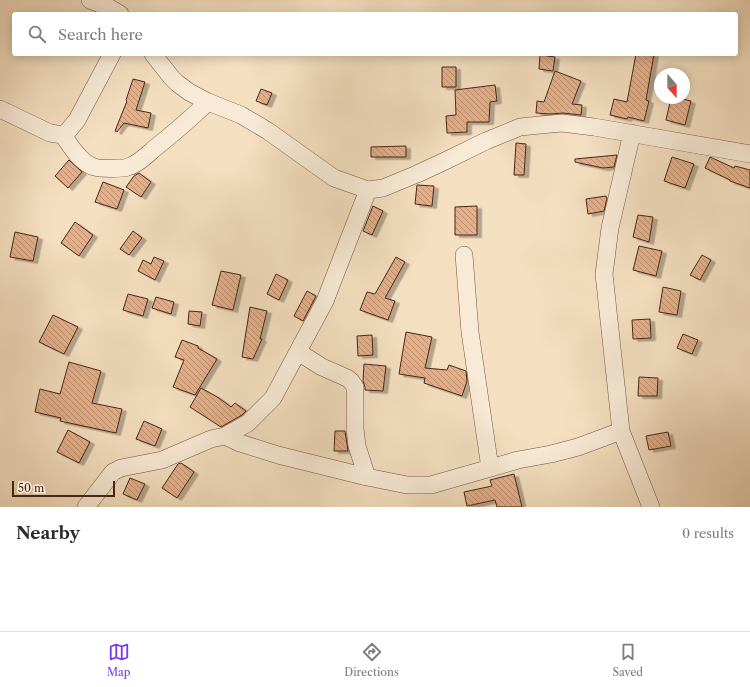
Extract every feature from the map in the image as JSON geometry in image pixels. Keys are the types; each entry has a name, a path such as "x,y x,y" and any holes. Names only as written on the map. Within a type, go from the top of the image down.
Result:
{"street":[{"path":"90,0 117,12"},
{"path":"0,109 50,133 63,135 77,120 111,56"},
{"path":"154,56 171,78 189,92 208,102 241,115 268,131 334,178 368,190 383,188 417,174 486,141 520,127 562,124 594,127 750,154"},
{"path":"63,135 73,151 85,163 95,168 127,167 140,161 172,135 208,102"},
{"path":"632,133 610,228 604,274 621,431 651,507"},
{"path":"86,507 113,472 162,460 211,439 225,436 248,423 273,398 325,301 368,190"},
{"path":"464,255 470,332 490,468"},
{"path":"298,352 322,367 347,378 355,387 355,429 357,446 367,477"},
{"path":"225,436 240,443 278,455 367,477 407,485 431,485 518,460 551,454 621,431"}],"building":[{"path":"540,56 555,57 553,71 539,69"},
{"path":"636,56 654,56 646,100 649,101 644,121 610,115 614,99 627,102"},
{"path":"442,67 456,67 456,87 442,87"},
{"path":"555,71 581,81 572,104 582,105 581,115 536,113 537,101 544,102"},
{"path":"133,79 145,82 136,110 151,113 148,128 124,123 117,132 115,131 127,101 126,100"},
{"path":"495,85 497,101 490,102 489,122 467,122 467,132 447,133 446,116 456,115 455,90"},
{"path":"261,89 272,93 267,105 256,101"},
{"path":"691,101 685,125 666,120 670,104 690,104"},
{"path":"516,143 526,144 524,175 514,175"},
{"path":"406,146 406,157 371,157 371,147"},
{"path":"617,155 614,167 603,168 575,162 575,159"},
{"path":"672,157 694,164 685,188 664,181"},
{"path":"710,157 734,168 735,166 750,170 750,188 730,181 705,168"},
{"path":"69,160 82,172 68,188 55,176"},
{"path":"139,173 151,182 141,197 126,187 134,176"},
{"path":"103,182 124,190 117,209 95,202"},
{"path":"417,185 434,186 432,206 415,204"},
{"path":"606,196 607,198 604,211 588,214 586,199"},
{"path":"373,206 383,211 372,235 363,231"},
{"path":"477,206 477,235 455,235 455,207"},
{"path":"638,215 653,217 649,242 633,237"},
{"path":"75,222 93,235 79,256 61,243"},
{"path":"133,231 142,238 129,255 120,249"},
{"path":"15,232 38,237 33,261 10,257"},
{"path":"639,246 662,251 656,276 633,270"},
{"path":"702,255 711,260 700,280 690,275"},
{"path":"154,257 164,261 155,280 138,271 143,260 151,264"},
{"path":"396,257 405,262 385,298 395,301 388,320 360,310 367,292 375,294"},
{"path":"221,271 241,275 233,310 212,305"},
{"path":"276,274 288,280 279,300 267,294"},
{"path":"663,287 681,291 677,315 659,312"},
{"path":"307,291 316,296 303,321 294,316"},
{"path":"128,294 148,299 143,316 123,310"},
{"path":"156,297 174,302 171,314 152,308"},
{"path":"250,307 267,311 260,339 262,339 253,359 242,357"},
{"path":"189,311 202,312 200,326 188,324"},
{"path":"53,315 78,327 64,354 39,342"},
{"path":"650,319 651,338 633,339 632,320"},
{"path":"406,332 432,337 425,368 447,370 449,365 466,371 467,381 462,396 424,383 425,378 399,374"},
{"path":"683,334 698,340 692,354 677,348"},
{"path":"372,335 373,355 358,356 357,336"},
{"path":"182,340 198,346 198,348 217,359 195,395 173,387 184,360 175,357"},
{"path":"69,362 101,371 92,403 122,409 116,433 60,421 61,418 35,412 40,389 60,394"},
{"path":"364,364 386,366 383,391 365,390 363,381"},
{"path":"639,377 658,378 657,396 638,396"},
{"path":"201,388 231,407 235,403 246,411 242,415 221,427 190,407"},
{"path":"144,421 162,429 155,446 136,439"},
{"path":"68,430 90,442 79,463 57,452"},
{"path":"335,431 345,431 348,451 334,451"},
{"path":"668,432 671,446 649,450 646,436"},
{"path":"181,463 194,472 177,498 162,488 178,464"},
{"path":"514,474 522,507 497,507 495,500 467,506 464,492 492,486 490,480"},
{"path":"130,478 145,484 137,500 123,494"}]}
